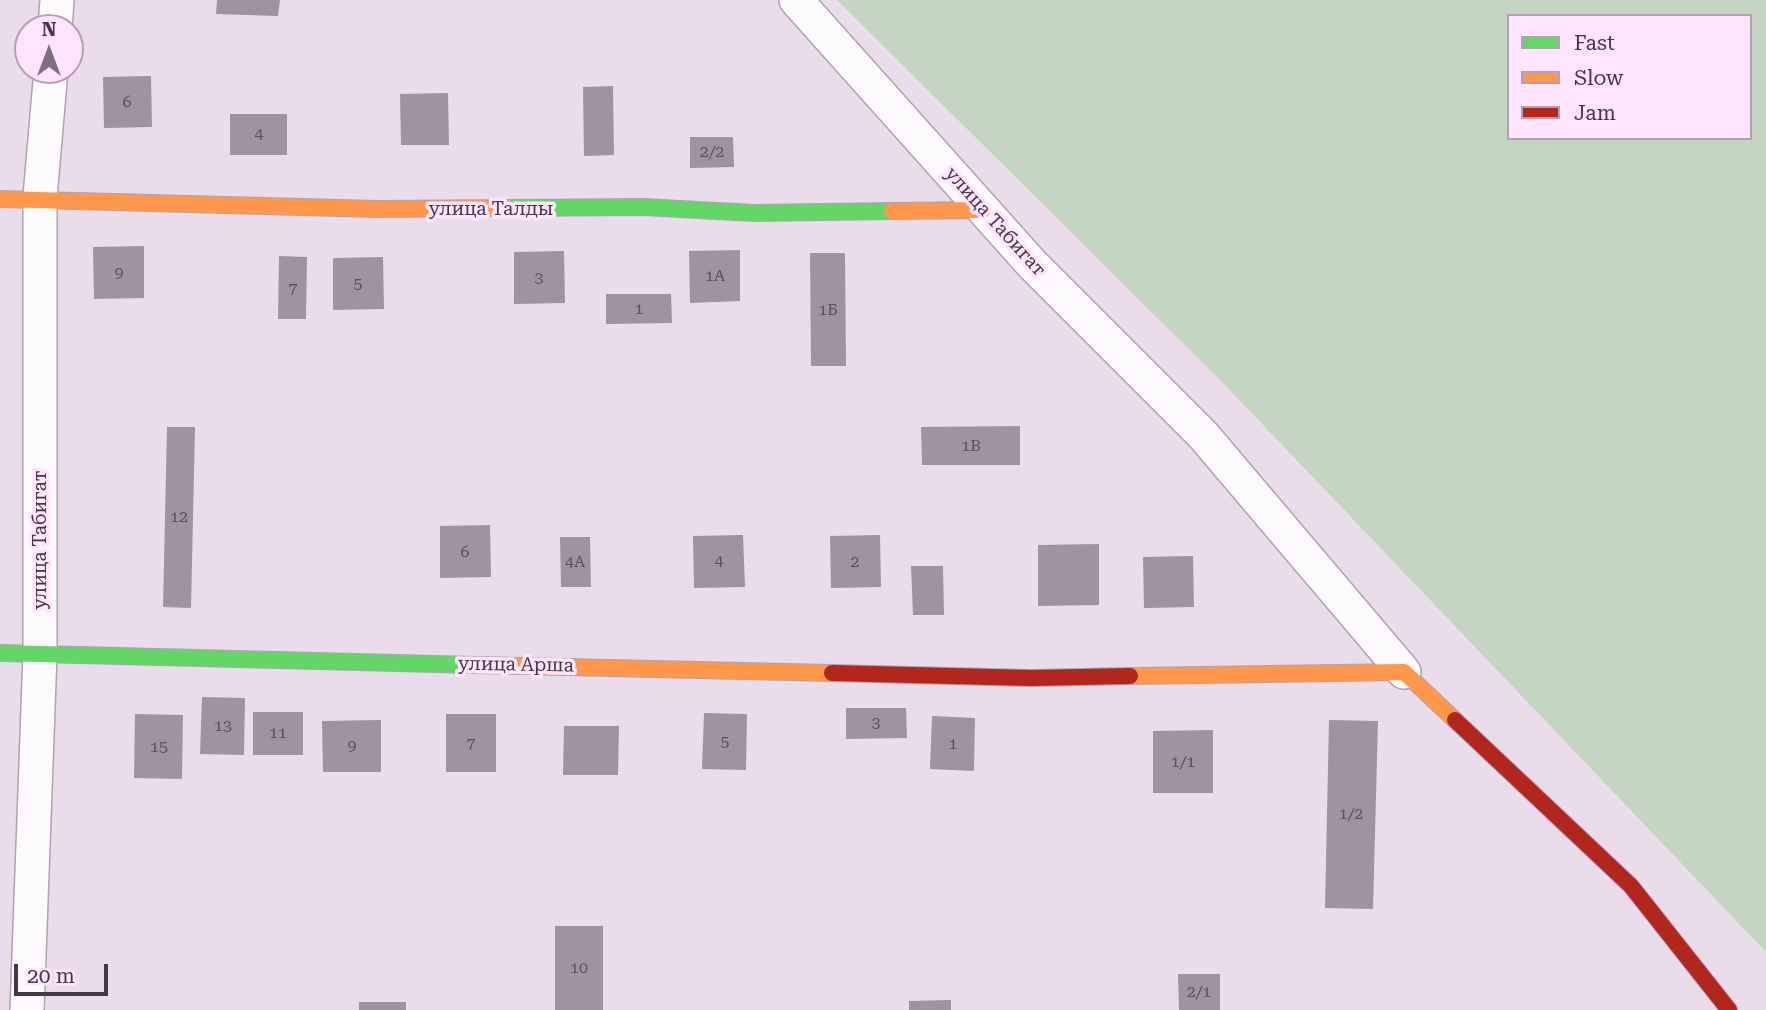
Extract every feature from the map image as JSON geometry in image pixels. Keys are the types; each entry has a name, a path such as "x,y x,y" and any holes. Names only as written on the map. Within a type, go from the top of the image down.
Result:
{"street":[{"name":"улица Табигат","path":"796,0 1032,264 1203,435 1404,672"},
{"name":"улица Табигат","path":"27,1010 40,654 40,197 50,84"},
{"name":"улица Талды","path":"0,199 40,197 377,209 643,207 755,213 983,210"},
{"name":"улица Арша","path":"0,653 1031,678 1404,672"},
{"path":"1404,672 1631,886 1729,1010"}],"green space":[{"path":"837,0 1766,0 1766,952 1224,384"}],"building":[{"path":"217,0 280,0 278,16 216,14"},
{"path":"151,76 152,127 104,128 103,77"},
{"path":"613,86 614,155 584,156 583,87"},
{"path":"448,93 449,145 401,145 400,94"},
{"path":"230,114 287,114 287,155 230,155"},
{"path":"690,137 733,137 734,167 690,168"},
{"path":"144,246 144,298 94,299 93,247"},
{"path":"740,250 740,301 690,303 689,251"},
{"path":"564,251 565,303 514,304 514,252"},
{"path":"810,253 845,253 846,366 811,366"},
{"path":"279,256 307,257 306,319 278,319"},
{"path":"383,257 384,309 333,310 333,258"},
{"path":"606,294 671,294 672,323 606,324"},
{"path":"1020,426 1020,465 922,465 921,427"},
{"path":"167,427 195,427 191,608 163,607"},
{"path":"490,525 491,577 440,578 440,526"},
{"path":"743,535 745,587 694,588 693,536"},
{"path":"880,535 881,587 831,588 830,536"},
{"path":"560,537 590,537 591,587 561,587"},
{"path":"1099,544 1099,605 1038,606 1038,545"},
{"path":"1193,556 1194,607 1144,608 1143,557"},
{"path":"911,566 943,566 944,615 913,615"},
{"path":"202,697 245,698 244,755 200,754"},
{"path":"846,708 906,708 907,738 846,739"},
{"path":"253,712 303,712 303,755 253,755"},
{"path":"704,713 747,714 746,770 702,769"},
{"path":"135,714 183,715 182,779 134,778"},
{"path":"446,714 496,714 496,772 446,772"},
{"path":"932,716 975,718 974,771 930,769"},
{"path":"381,720 381,772 323,772 322,721"},
{"path":"1329,720 1378,721 1373,909 1325,908"},
{"path":"564,726 619,726 618,775 563,775"},
{"path":"1213,730 1213,793 1153,793 1153,731"},
{"path":"555,926 603,926 603,1010 555,1010"},
{"path":"1178,974 1220,974 1220,1010 1179,1010"},
{"path":"951,1000 951,1010 909,1010 909,1001"},
{"path":"359,1002 406,1002 406,1010 359,1010"}],"traffic: fast":[{"path":"507,208 643,207 755,213 892,211"},
{"path":"0,653 476,665"}],"traffic: slow":[{"path":"0,199 377,209 507,208"},
{"path":"892,211 983,210"},
{"path":"476,665 832,673"},
{"path":"1130,676 1404,672 1455,720"}],"traffic: jam":[{"path":"832,673 1031,678 1130,676"},
{"path":"1455,720 1631,886 1729,1010"}]}
